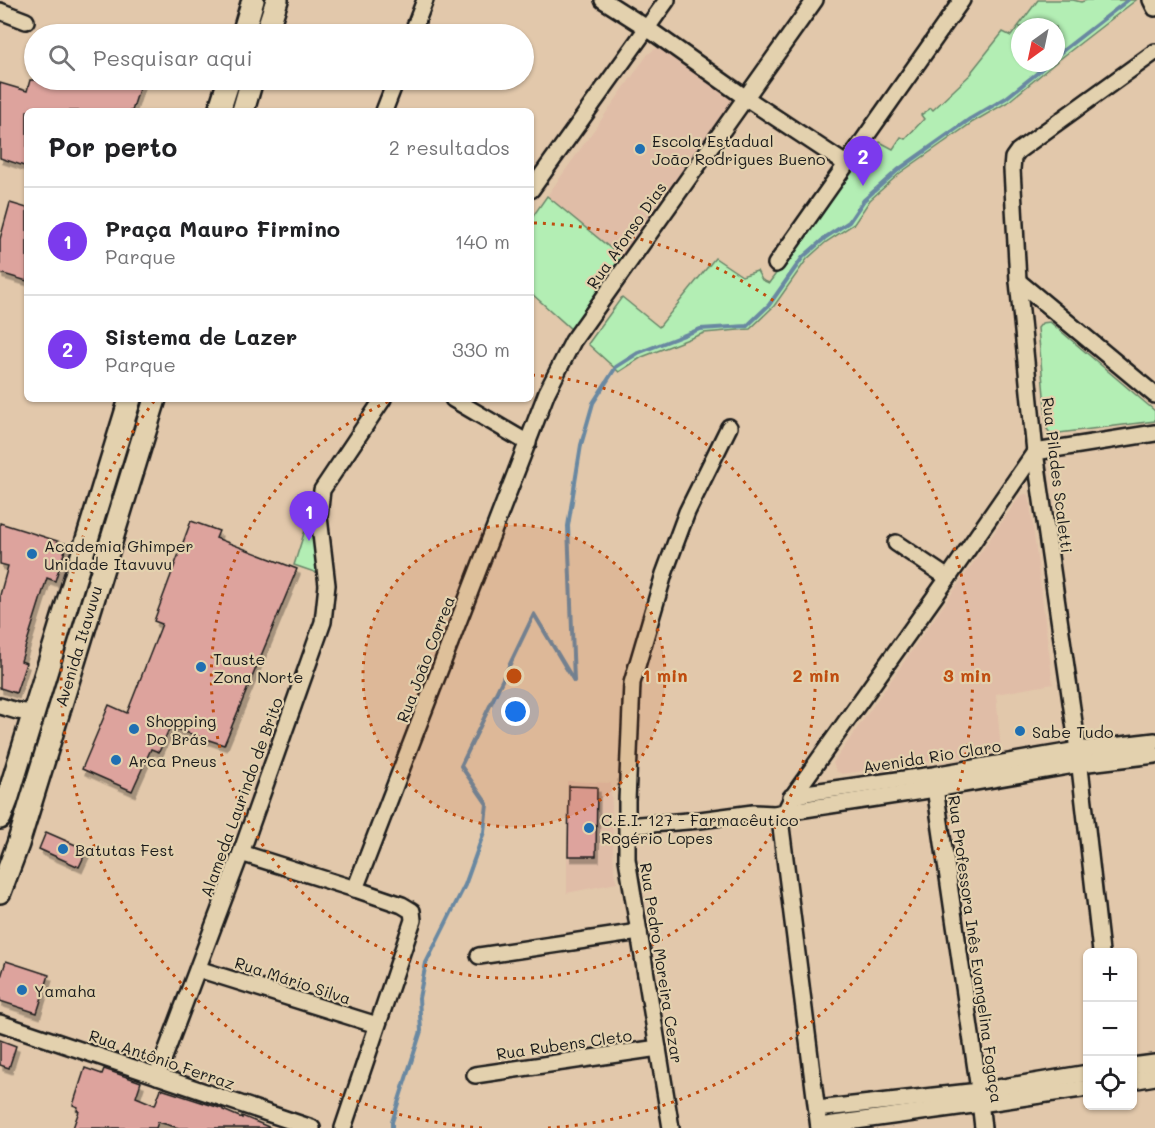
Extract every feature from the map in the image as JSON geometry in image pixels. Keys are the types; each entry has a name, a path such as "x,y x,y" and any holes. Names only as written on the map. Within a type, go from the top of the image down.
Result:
{"main road":[{"path":"246,24 254,0"},
{"path":"270,24 277,0"},
{"path":"220,108 226,90"},
{"path":"244,108 249,90"},
{"name":"Avenida Itavuvu","path":"0,818 129,402"},
{"name":"Avenida Itavuvu","path":"0,892 18,844 153,402"},
{"path":"33,713 62,700"}],"street":[{"path":"416,24 425,0"},
{"path":"603,0 846,164"},
{"path":"534,186 667,0"},
{"name":"Rua Afonso Dias","path":"528,443 547,392 573,341 815,0"},
{"path":"776,264 962,0"},
{"path":"0,11 26,21"},
{"name":"Rua Pilades Scaletti","path":"1101,948 1079,757 1035,452 1018,281 1012,169 1013,158 1018,151 1148,62 1155,52"},
{"path":"385,108 392,90"},
{"path":"1018,281 1155,394"},
{"path":"1022,312 1027,303 1033,301 1044,303"},
{"name":"Alameda Laurindo de Brito","path":"157,1076 241,853 322,622 327,585 319,517 322,490 380,402"},
{"path":"458,402 528,443"},
{"name":"Rua Pedro Moreira Cezar","path":"671,1128 627,859 632,683 664,574 687,512 729,427"},
{"path":"1083,1074 980,1098 819,1127 781,826 793,796 1035,452 1155,433"},
{"name":"Rua João Correa","path":"355,889 528,443"},
{"path":"1008,490 1026,483 1032,483 1040,490"},
{"path":"896,543 948,578"},
{"path":"0,706 33,713"},
{"name":"Avenida Rio Claro","path":"627,826 753,813 774,814 1155,741"},
{"name":"Avenida Rio Claro","path":"1079,757 1155,755"},
{"path":"817,762 827,779 844,787"},
{"name":"Avenida Rio Claro","path":"753,813 793,796 844,787 934,782"},
{"name":"Rua Professora Inês Evangelina Fogaça","path":"934,782 983,1128"},
{"path":"241,853 355,889 412,910 413,920 343,1128"},
{"path":"478,957 639,932"},
{"name":"Rua Mário Silva","path":"198,969 377,1025"},
{"name":"Rua Antônio Ferraz","path":"0,1023 312,1128"},
{"name":"Rua Rubens Cleto","path":"475,1075 658,1048"},
{"path":"1137,1065 1155,1063"},
{"path":"1137,1080 1155,1077"},
{"path":"817,1109 1083,1088"}],"shaded area":[{"name":"Escola Estadual João Rodrigues Bueno","path":"666,45 737,97 735,103 621,257 547,196 648,54"},
{"path":"1029,495 1053,684 996,694 1001,751 842,774 836,771 833,763 1020,496"},
{"name":"C.E.I. 127 - Farmacêutico Rogério Lopes","path":"567,781 611,783 614,872 617,883 567,893"}],"green space":[{"path":"1038,0 1081,2 1136,0 1065,55 1065,18 1024,18"},
{"path":"1003,32 1011,36 1011,72 1044,72 1008,102 973,122 900,173 870,200 854,224 826,242 807,259 774,306 750,329 704,333 642,357 619,372 588,344 622,297 659,327 715,258 742,276 757,271 762,280 769,283 859,162 865,164 880,142 893,149 901,137 905,139 924,119 921,115 931,108 933,110 972,73"},
{"path":"547,196 621,257 571,329 534,296 534,215"},
{"path":"1050,322 1155,411 1155,421 1051,434 1047,429 1038,328 1042,323"},
{"path":"315,506 320,574 294,565 312,508"}],"building":[{"path":"0,83 27,91 139,90 133,108 24,108 24,166 0,158"},
{"path":"10,203 24,207 24,280 0,273 0,239"},
{"name":"Tauste Zona Norte","path":"191,521 219,531 216,538 297,569 224,745 170,727 159,752 151,749 132,791 82,769 109,705 127,713 162,624 154,621"},
{"path":"0,523 67,544 55,581 47,578 21,661 26,663 16,693 0,688 0,595 8,566 0,564"},
{"path":"569,786 597,787 596,856 568,856"},
{"name":"Batutas Fest","path":"46,832 87,850 79,867 39,849"},
{"name":"Yamaha","path":"6,961 49,975 37,1013 0,1001 0,980"},
{"path":"0,1040 16,1046 9,1068 0,1065"},
{"path":"85,1068 102,1074 104,1069 141,1082 136,1097 155,1105 161,1089 223,1109 271,1128 179,1128 158,1122 156,1128 73,1128 79,1111 77,1111 78,1107 73,1105"}],"waterway":[{"path":"1065,49 1128,0"},
{"path":"392,1128 421,1031 419,998 426,963 465,885 484,832 487,804 461,766 534,614 574,681 568,526 581,445 593,403 616,367 638,353 700,329 747,326 769,305 803,257 826,237 849,222 864,200 898,170 970,119 1006,98 1038,72"}],"place":[{"name":"Escola Estadual João Rodrigues Bueno","path":"640,149"},
{"name":"Sistema de Lazer","path":"863,186"},
{"name":"Praça Mauro Firmino","path":"309,541"},
{"name":"Academia Ghimper Unidade Itavuvu","path":"32,554"},
{"name":"Tauste Zona Norte","path":"201,667"},
{"name":"Shopping Do Brás","path":"134,729"},
{"name":"Sabe Tudo","path":"1020,731"},
{"name":"Arca Pneus","path":"116,760"},
{"name":"C.E.I. 127 - Farmacêutico Rogério Lopes","path":"589,828"},
{"name":"Batutas Fest","path":"63,849"},
{"name":"Yamaha","path":"22,990"}]}
